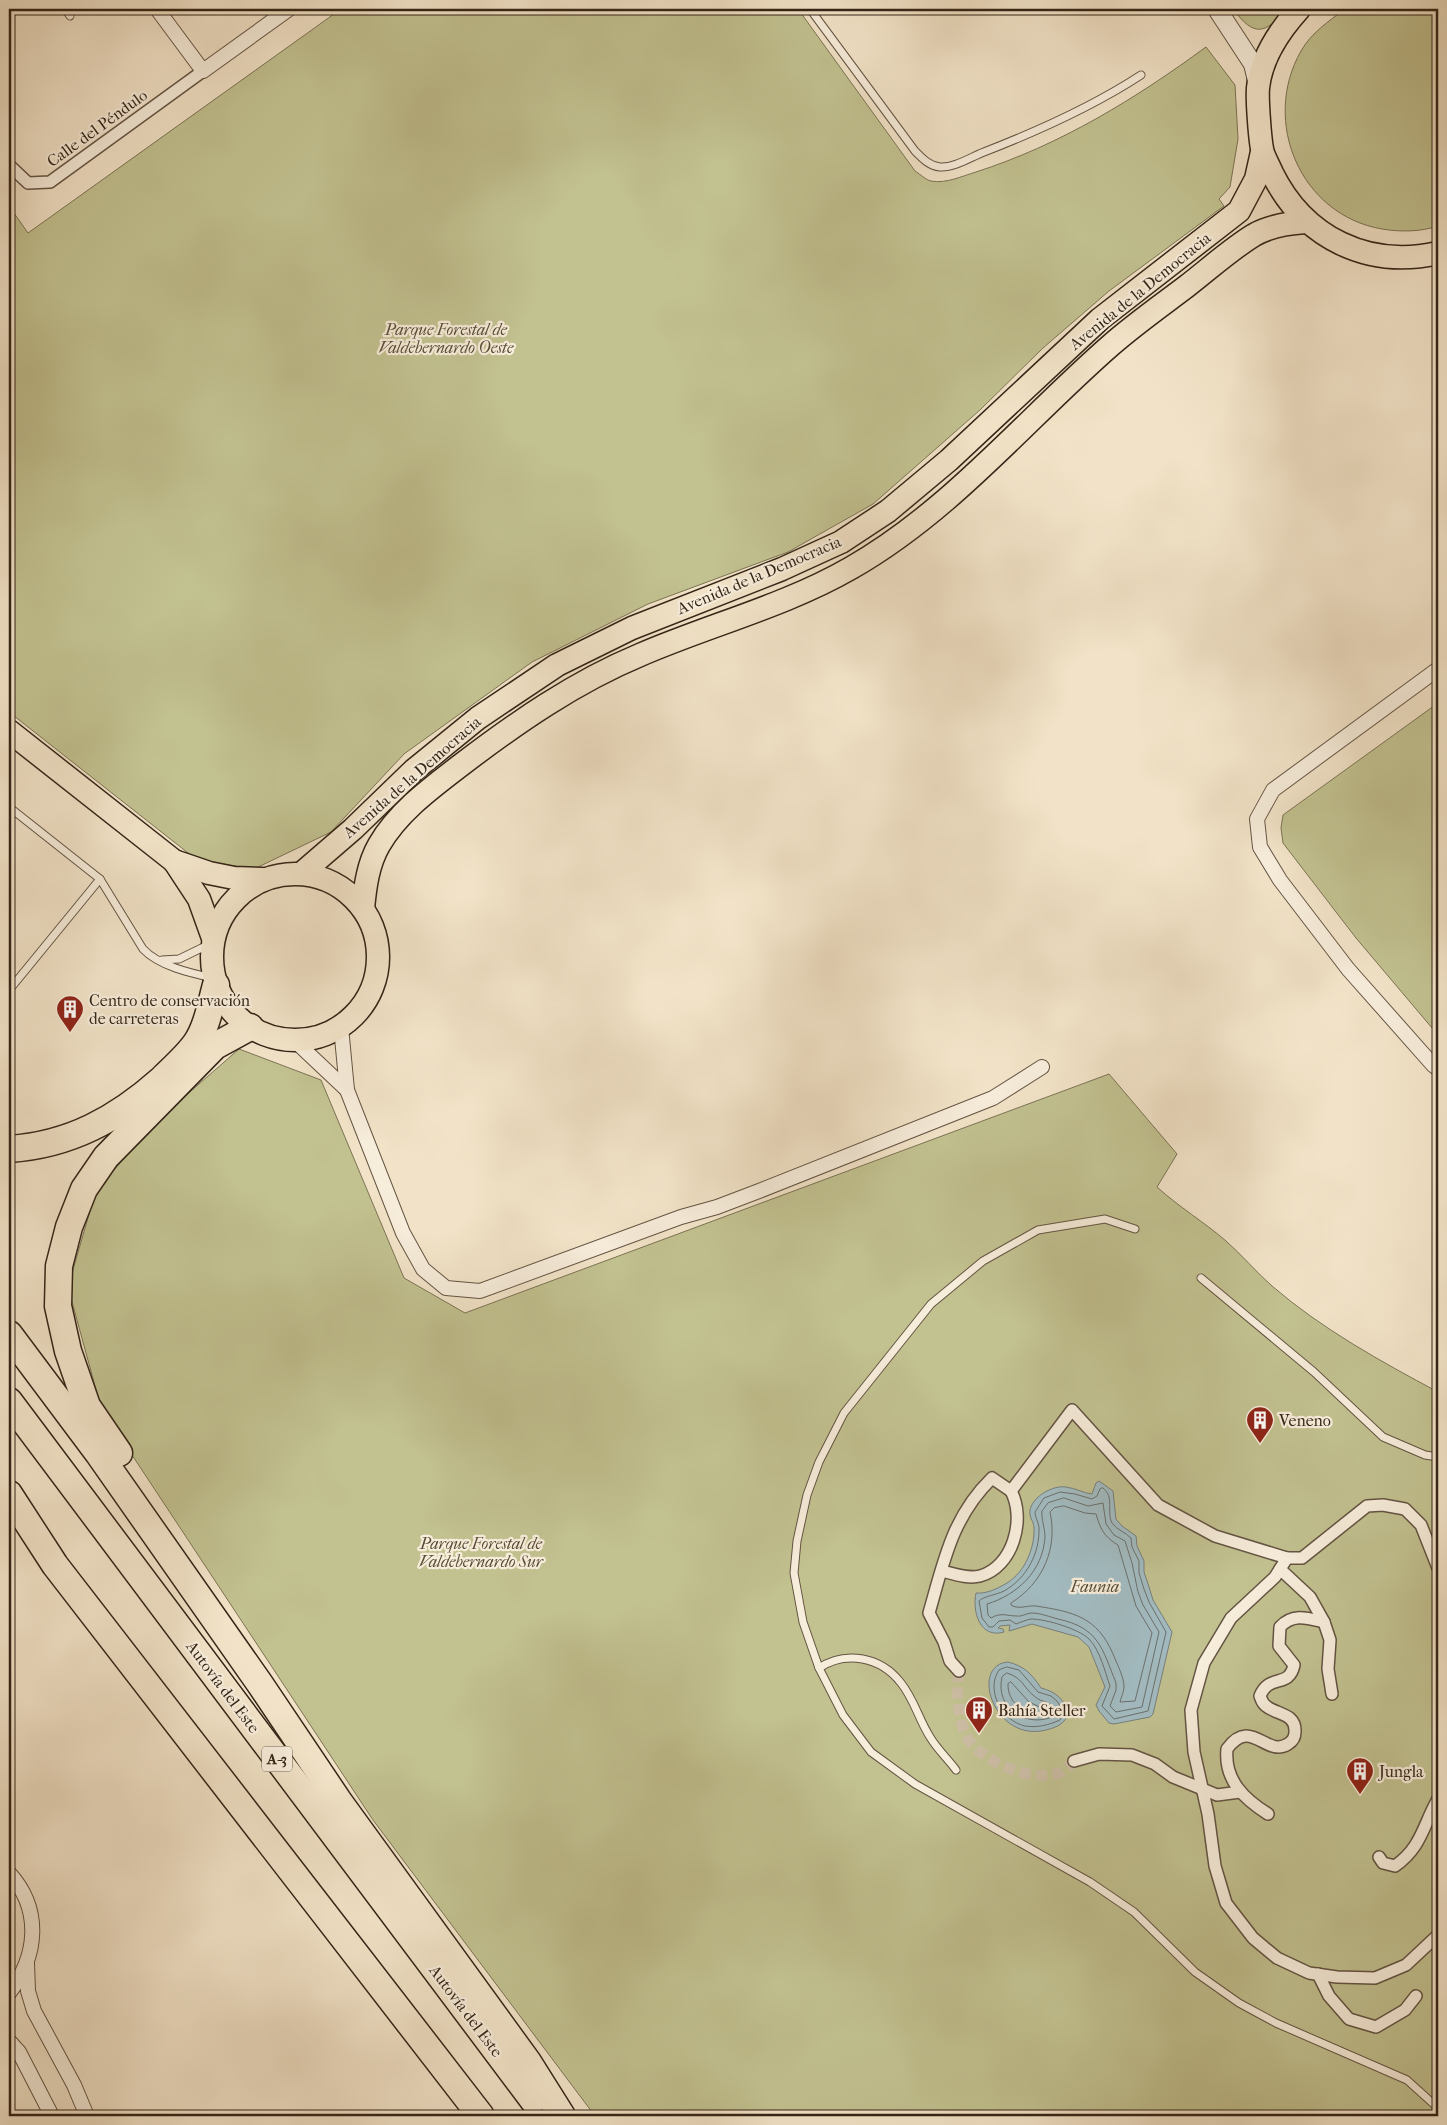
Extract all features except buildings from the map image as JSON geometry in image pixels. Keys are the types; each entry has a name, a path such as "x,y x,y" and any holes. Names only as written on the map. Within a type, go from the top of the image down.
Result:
{"highway":[{"path":"9,1150 28,1148 73,1137 110,1119 143,1095 178,1064 197,1042 208,1015 215,981"},
{"path":"250,1027 215,1046 106,1157 84,1189 69,1226 59,1266 58,1306 68,1351 87,1406 196,1566 260,1684"},
{"path":"9,1334 98,1453 260,1684 334,1795 528,2062 562,2116"},
{"name":"Autovía del Este","path":"9,1401 546,2116"},
{"path":"9,1494 55,1565 480,2116"},
{"path":"9,1522 55,1565"}],"main road":[{"path":"1299,9 1283,26 1267,56 1258,88 1262,152 1280,189 1306,222 1340,244 1377,256 1416,258 1438,253"},
{"name":"Avenida de la Democracia","path":"302,873 353,829 414,770 478,718 557,665 632,628 782,569 841,542 888,511 949,460 1100,318 1239,211 1256,179 1262,152"},
{"name":"Avenida de la Democracia","path":"363,909 365,888 371,864 378,846 391,827 434,786 494,740 568,692 638,655 792,597 851,568 904,533 967,481 1112,344 1248,240 1256,234 1285,224 1306,222"},
{"path":"9,731 174,860 190,867 226,877 262,879 302,873 320,877 336,884 351,895 372,923 377,939 378,973 373,989 365,1004 354,1017 341,1027 319,1037 295,1040 272,1037 250,1027 234,1014 222,998 215,981 211,960 213,940 220,920 231,903 242,891 262,879"},
{"path":"174,860 199,899 213,940"}],"street":[{"path":"157,9 203,72 290,9"},
{"path":"1217,9 1254,64 1258,88"},
{"name":"Calle del Péndulo","path":"9,165 28,183 50,182 203,72"},
{"path":"1438,669 1273,790 1257,819 1260,847 1280,880 1348,969 1438,1069"},
{"path":"341,1027 348,1090 403,1233 423,1269 446,1288 480,1292 680,1217 717,1207 768,1188 994,1098 1042,1067"},
{"path":"295,1040 348,1090"},
{"path":"1011,1491 1072,1410 1158,1505 1215,1536 1287,1558 1302,1558 1367,1506 1383,1505 1405,1509 1421,1525 1438,1568"},
{"path":"942,1571 967,1577 980,1576 992,1571 1002,1563 1009,1554 1014,1542 1016,1526 1015,1499 1011,1491 992,1478 976,1493 959,1521 942,1571 929,1613 944,1642 950,1661 959,1671"},
{"path":"1287,1558 1275,1577 1231,1618 1204,1663 1190,1710 1194,1752 1208,1814 1215,1866 1226,1903 1253,1938 1277,1958 1310,1973 1337,1977 1375,1978 1406,1965 1438,1935"},
{"path":"1280,1569 1310,1597 1324,1622 1330,1640 1328,1669 1332,1694"},
{"path":"1268,1814 1251,1804 1232,1780 1227,1766 1227,1749 1232,1741 1243,1736 1251,1736 1275,1747 1283,1747 1293,1740 1296,1735 1293,1721 1288,1716 1268,1708 1262,1703 1260,1696 1268,1684 1286,1679 1293,1671 1294,1665 1279,1646 1280,1626 1287,1619 1301,1617 1324,1622"},
{"path":"1074,1761 1098,1754 1132,1755 1155,1764 1173,1777 1217,1795 1240,1792"},
{"path":"1379,1857 1383,1863 1395,1866 1408,1856 1421,1838 1426,1820 1437,1804"},
{"path":"9,1873 19,1884 29,1909 32,1930 32,1948 27,1963 19,1980 9,1993"},
{"path":"27,1963 28,1991 34,2011 70,2078 87,2116"},
{"path":"1318,1974 1329,1996 1349,2019 1376,2027 1405,2010 1416,1996"},
{"path":"9,2041 19,2052 52,2116"}],"lane":[{"path":"65,9 70,16"},
{"path":"810,9 915,151 927,162 941,167 958,163 1028,135 1096,102 1141,75"},
{"path":"9,807 100,879 143,949 151,958 215,981"},
{"path":"9,988 100,879"},
{"path":"158,960 179,959 213,940"},
{"path":"1135,1229 1105,1219 1038,1230 983,1260 931,1304 844,1413 819,1462 810,1487 796,1549 794,1573 803,1622 819,1668 843,1715 871,1752 915,1784 1090,1882 1134,1912 1195,1972 1239,2003 1276,2023 1407,2080 1438,2108"},
{"path":"1201,1278 1314,1372 1382,1436 1425,1455 1438,1457"},
{"path":"819,1668 828,1662 851,1656 871,1661 888,1670 901,1683 930,1737 956,1770"}],"green space":[{"name":"Parque Forestal de Valdebernardo Oeste","path":"341,9 798,9 915,171 931,181 937,182 954,179 1007,161 1067,134 1152,85 1206,47 1235,85 1238,139 1230,187 1219,199 1224,206 1109,291 1043,348 980,410 873,504 788,552 648,604 532,662 404,754 331,832 254,869 197,860 9,712 9,206 28,233"},
{"path":"1233,9 1286,9 1272,24 1260,29 1253,28 1247,24"},
{"path":"1345,9 1438,9 1438,226 1410,231 1396,231 1382,229 1353,220 1329,205 1310,185 1296,161 1287,134 1285,106 1290,78 1305,45 1321,28"},
{"path":"1438,703 1438,1035 1356,938 1283,843 1281,828 1283,815"},
{"path":"239,1049 321,1080 404,1278 465,1313 1109,1074 1177,1154 1157,1187 1226,1241 1291,1302 1373,1356 1438,1392 1438,2116 595,2116 373,1820 101,1408 68,1287 96,1190 160,1118"}],"water":[{"path":"1099,1481 1113,1491 1116,1519 1136,1536 1137,1546 1144,1561 1144,1572 1153,1600 1172,1632 1153,1714 1150,1717 1114,1724 1109,1723 1096,1705 1105,1687 1089,1647 1078,1637 1032,1624 1009,1631 1010,1625 1000,1626 998,1628 1003,1629 1004,1632 989,1632 980,1622 975,1608 976,1593 988,1592 1003,1585 1019,1573 1028,1559 1034,1535 1030,1510 1035,1500 1044,1492 1061,1487 1092,1494 1096,1483"},
{"path":"1008,1662 1023,1668 1041,1688 1055,1694 1062,1700 1070,1712 1063,1722 1046,1730 1028,1731 1013,1725 1001,1715 993,1702 989,1688 990,1676 996,1666"}],"tunnel":[{"path":"959,1671 958,1702 962,1726 971,1743 980,1752 1006,1767 1034,1775 1059,1773 1074,1761"}],"place":[{"name":"Centro de conservación de carreteras","path":"70,1033"},
{"name":"Veneno","path":"1260,1444"},
{"name":"Bahía Steller","path":"979,1734"},
{"name":"Jungla","path":"1360,1795"}],"park label":[{"name":"Parque Forestal de Valdebernardo Sur","path":"481,1552"},
{"name":"Faunia","path":"1095,1586"}]}
